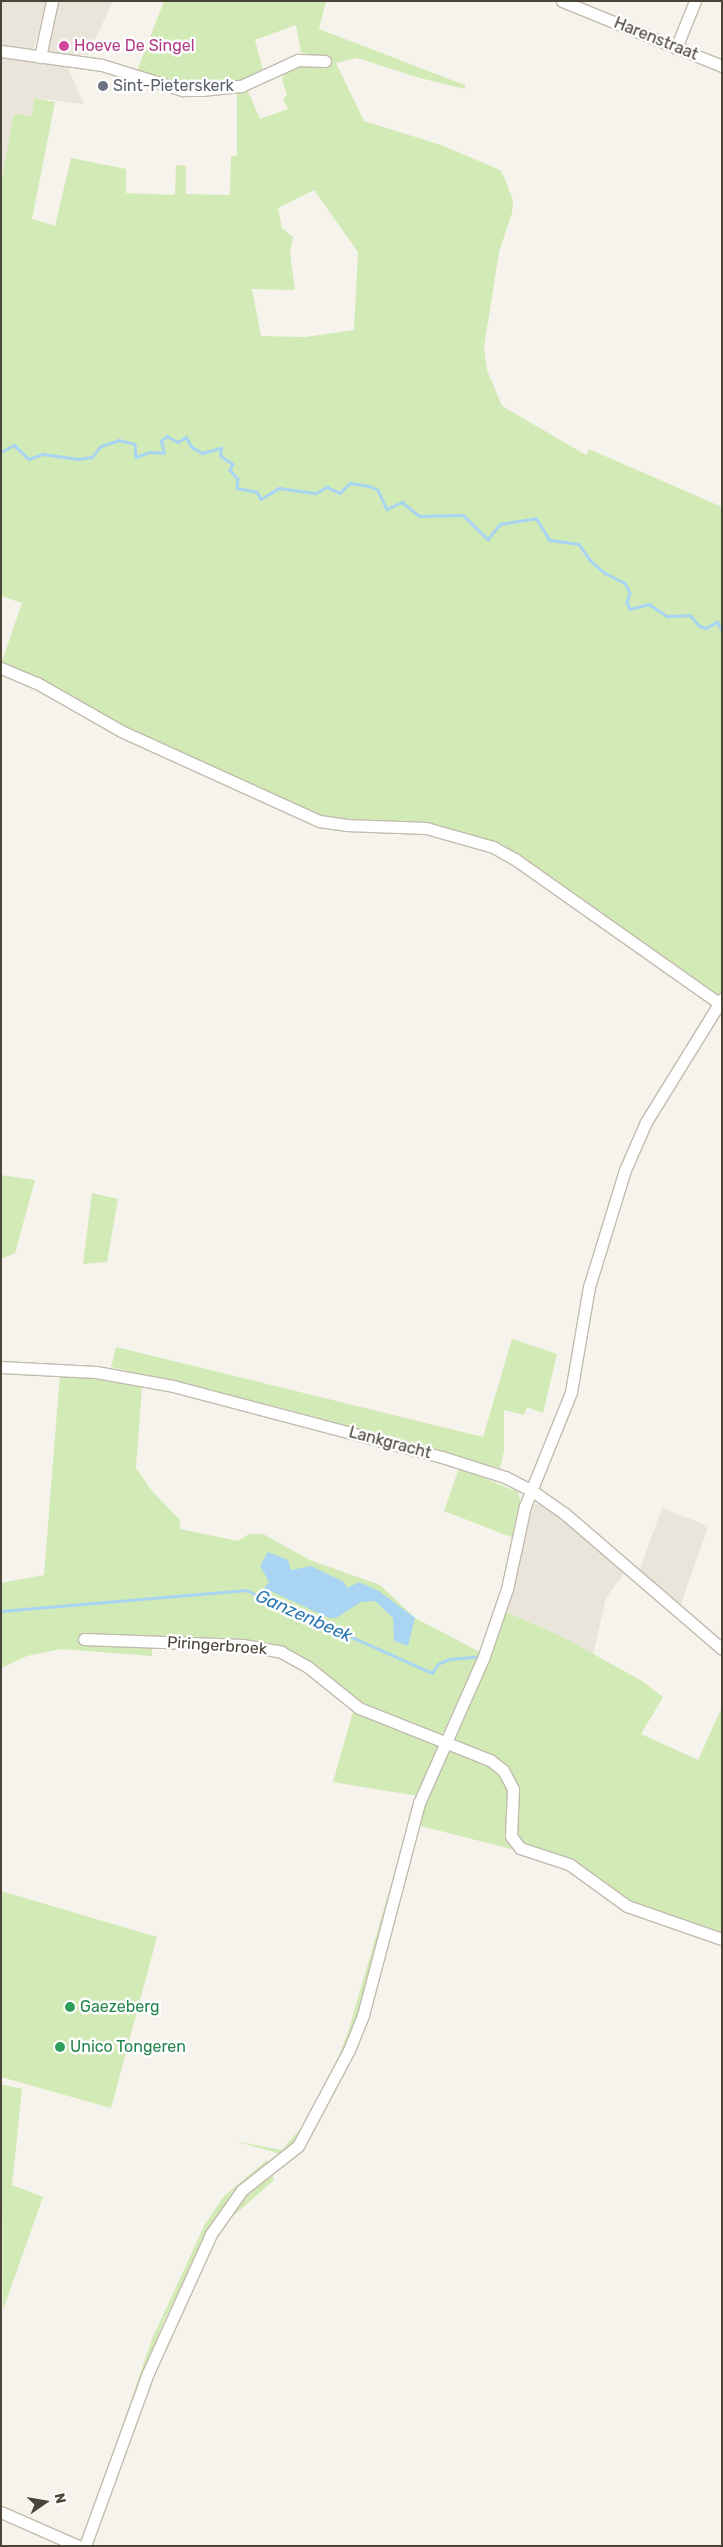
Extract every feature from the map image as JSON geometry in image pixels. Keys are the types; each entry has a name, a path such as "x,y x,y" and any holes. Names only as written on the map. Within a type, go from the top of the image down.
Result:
{"street":[{"path":"40,57 52,1"},
{"name":"Harenstraat","path":"562,1 722,66"},
{"path":"676,48 695,1"},
{"path":"1,51 102,65 183,90 242,86 298,60 325,61"},
{"path":"1,668 37,683 136,738 319,821 346,825 426,828 493,847 516,860 720,1001 633,1148 589,1287 571,1392 531,1490 507,1589 484,1656 419,1803 363,2015 349,2050 298,2146 242,2190 211,2234 148,2373 85,2546"},
{"name":"Lankgracht","path":"1,1367 96,1372 173,1386 442,1456 483,1469 531,1490 564,1513 722,1649"},
{"name":"Piringerbroek","path":"84,1639 264,1647 308,1667 359,1708 490,1760 502,1770 513,1789 511,1836 520,1848 569,1864 627,1906 722,1939"},
{"path":"1,2512 78,2546"}],"shaded area":[{"path":"1,1 48,1 33,51 1,48"},
{"path":"56,1 113,1 88,55 50,55 46,51"},
{"path":"1,54 67,66 84,104 35,98 32,116 14,114 1,183"},
{"path":"541,1503 625,1572 606,1598 593,1655 563,1637 504,1611 532,1508 534,1504"},
{"path":"662,1508 708,1526 680,1607 639,1571"}],"green space":[{"path":"164,1 326,1 319,29 465,85 465,89 420,78 357,58 336,63 364,121 441,145 500,170 504,177 513,200 512,213 499,252 484,347 487,370 502,406 586,455 589,449 722,507 722,993 713,994 478,839 315,816 117,724 1,664 22,603 1,596 1,183 14,114 32,116 34,98 55,102 32,219 55,226 71,158 126,169 126,193 175,195 176,165 186,166 186,194 230,195 231,156 237,156 237,92 247,89 260,119 288,109 283,99 287,95 282,80 286,70 326,56 301,53 296,25 255,40 263,70 237,83 178,86 137,71","holes":["314,190 358,252 354,330 305,337 261,336 252,289 295,290 290,253 293,237 282,228 278,208"]},
{"path":"1,1175 35,1180 15,1253 1,1259"},
{"path":"92,1193 118,1199 107,1262 83,1264"},
{"path":"512,1339 557,1354 543,1413 527,1407 524,1415 504,1410 504,1451 500,1468 282,1408 111,1367 116,1347 483,1437"},
{"path":"60,1374 142,1386 136,1468 152,1491 180,1520 180,1529 238,1541 249,1534 263,1534 310,1560 380,1585 415,1618 480,1652 443,1733 439,1735 367,1709 291,1653 152,1639 152,1656 61,1649 27,1656 1,1668 1,1583 44,1575"},
{"path":"459,1468 518,1492 521,1505 516,1539 444,1511"},
{"path":"504,1611 563,1637 642,1681 663,1697 641,1734 698,1760 722,1707 722,1937 617,1899 588,1872 516,1842 512,1779 452,1741 490,1656"},
{"path":"354,1708 439,1744 418,1796 333,1782"},
{"path":"446,1749 455,1749 496,1768 509,1786 509,1840 515,1850 417,1825"},
{"path":"409,1823 360,2016 304,2135 280,2154 235,2141 282,2150 302,2127 336,2063 348,2032"},
{"name":"Gaezeberg","path":"1,1891 157,1937 111,2108 1,2077"},
{"path":"1,2084 22,2089 12,2185 43,2197 3,2310"},
{"path":"267,2160 274,2180 231,2218 214,2243 192,2291 182,2286 162,2325 113,2453 152,2339 205,2224 224,2196"}],"water":[{"path":"268,1552 288,1560 291,1570 311,1566 344,1582 347,1588 359,1582 379,1591 415,1618 408,1646 394,1641 393,1618 375,1601 361,1602 336,1618 329,1618 264,1588 269,1582 260,1566"}],"waterway":[{"path":"1,452 14,445 29,459 43,454 78,459 92,457 101,446 119,440 135,444 136,457 150,452 164,453 161,441 167,436 178,442 186,437 192,447 202,453 221,448 221,456 233,464 230,470 238,479 237,488 257,492 261,499 279,488 316,493 327,487 340,493 350,483 369,486 378,490 387,509 402,502 419,516 463,515 488,539 500,524 536,518 550,540 579,544 590,560 605,573 625,583 630,593 627,603 630,609 649,604 667,616 690,615 700,626 706,628 717,622 722,630"},
{"name":"Ganzenbeek","path":"1,1611 246,1590 432,1673 438,1664 450,1659 475,1657"}],"place":[{"name":"Hoeve De Singel","path":"64,46"},
{"name":"Sint-Pieterskerk","path":"103,86"},
{"name":"Gaezeberg","path":"70,2007"},
{"name":"Unico Tongeren","path":"60,2047"}]}
